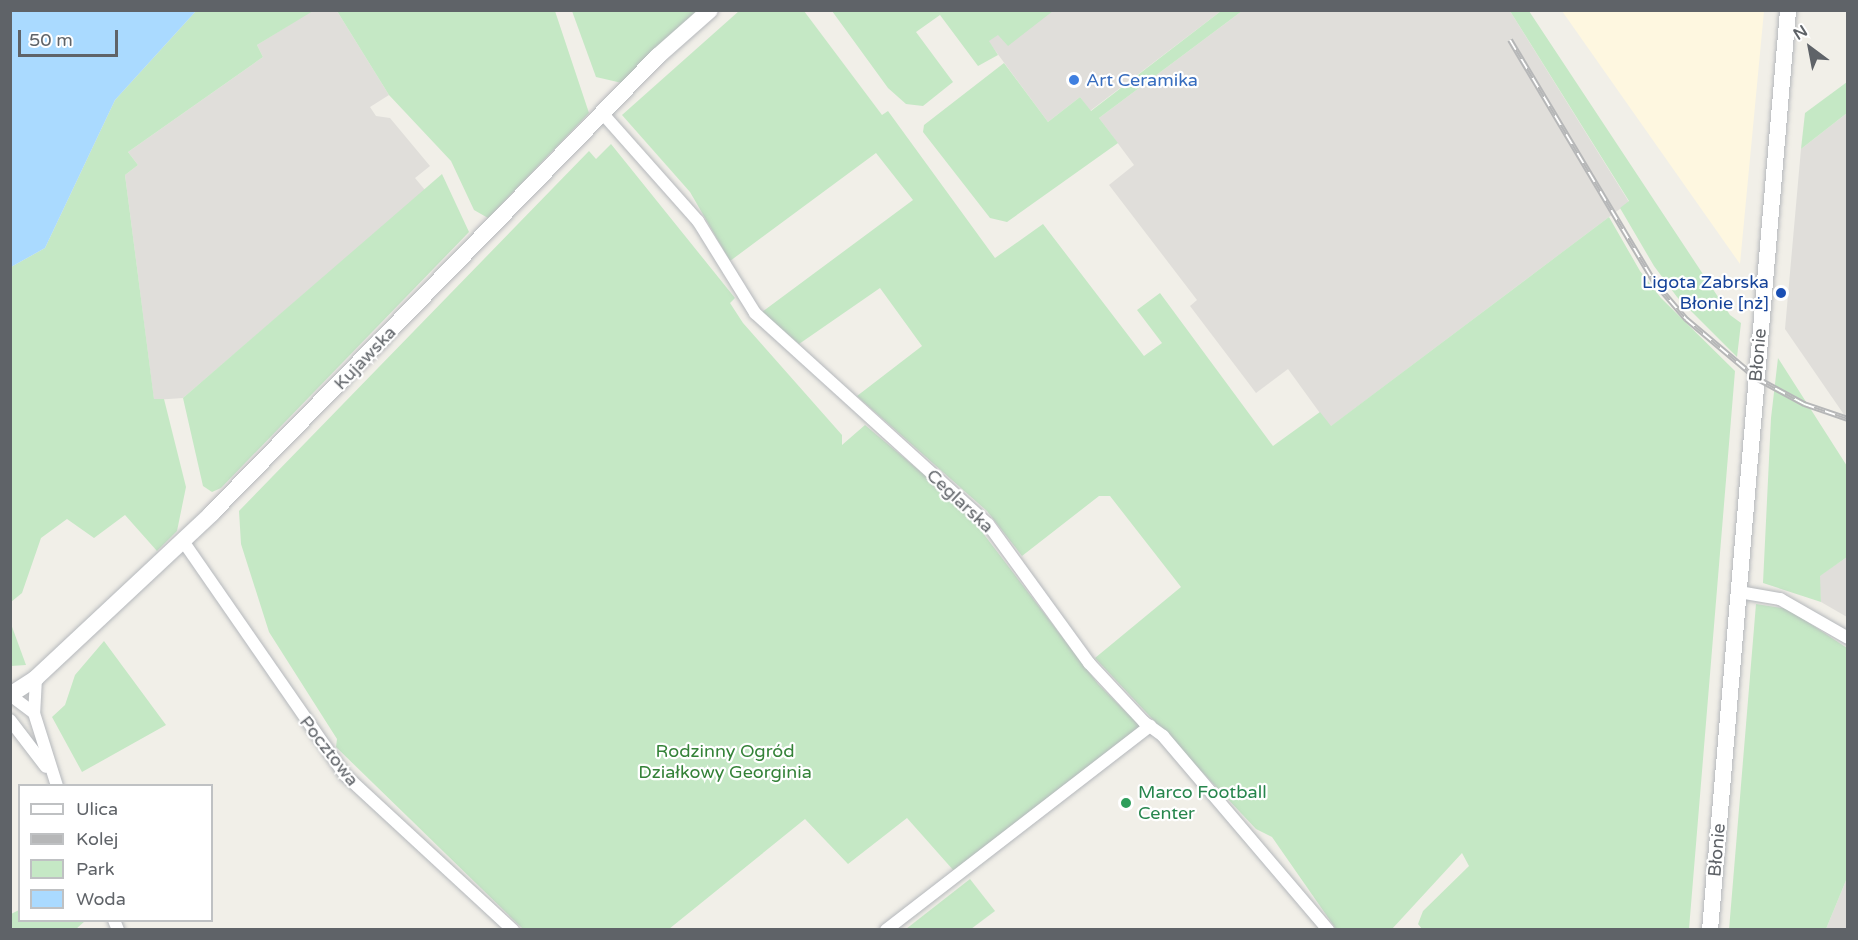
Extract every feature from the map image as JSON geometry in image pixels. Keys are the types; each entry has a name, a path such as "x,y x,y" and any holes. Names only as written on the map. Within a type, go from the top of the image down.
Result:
{"street":[{"name":"Kujawska","path":"10,696 36,678 183,541 290,436 658,56 710,10"},
{"name":"Błonie","path":"1710,930 1788,10"},
{"name":"Ceglarska","path":"603,114 698,221 755,312 988,524 1089,663 1150,726 1163,736 1328,930"},
{"name":"Pocztowa","path":"183,541 345,775 513,930"},
{"path":"1739,592 1780,599 1848,638"},
{"path":"36,678 34,713 55,780"},
{"path":"10,696 34,713"},
{"path":"10,696 12,721 55,780"},
{"path":"886,930 1150,726"}],"shaded area":[{"path":"313,10 337,11 389,95 370,107 376,116 390,118 430,166 415,178 425,190 183,398 154,400 125,175 138,165 128,152 263,57 257,45"},
{"name":"Art Ceramika","path":"966,11 1221,11 1090,111 1080,97 1048,122"},
{"path":"1242,11 1510,11 1629,202 1330,427 1288,369 1256,393 1190,306 1197,300 1109,185 1134,165 1099,118"},
{"path":"1562,11 1764,11 1740,264"},
{"path":"1847,113 1847,419 1785,329 1801,149"},
{"path":"1847,557 1847,617 1821,602 1819,576"},
{"path":"1847,878 1847,929 1826,929"}],"green space":[{"path":"196,11 313,11 257,45 263,57 128,152 138,165 125,175 154,399 164,399 186,487 177,531 157,551 125,515 94,538 67,519 41,538 22,593 11,602 11,267 45,248 115,100"},
{"path":"337,11 555,11 589,113 488,218 474,210 451,161 389,95"},
{"path":"572,11 697,11 622,83 596,77"},
{"path":"739,11 804,11 882,115 888,111 995,258 1043,224 1144,356 1162,343 1137,310 1160,293 1273,446 1320,412 1331,426 1609,217 1640,271 1661,298 1735,371 1689,929 1422,929 1418,924 1423,911 1469,866 1462,853 1392,929 1336,929 1272,837 1256,829 1095,658 1181,587 1110,496 1099,496 1022,556 987,511 857,396 922,346 880,288 799,344 762,312 913,200 876,153 730,261 690,192 622,115"},
{"path":"832,11 1053,11 1008,46 998,35 989,41 998,55 978,66 940,15 916,32 953,82 923,106 906,104 888,88"},
{"path":"1221,11 1242,11 1099,118 1118,143 1007,222 990,218 923,132 924,125 1004,63 1048,122 1080,97 1091,111"},
{"path":"1510,11 1529,11 1730,315 1741,323 1737,357 1677,297 1654,266 1620,208 1629,201"},
{"path":"1847,82 1847,113 1801,149 1805,113"},
{"name":"Rodzinny Ogród Działkowy Georginia","path":"611,144 735,298 730,303 743,323 842,435 842,445 865,425 941,489 976,524 1098,684 1140,726 954,871 907,818 848,864 805,819 669,929 523,929 336,747 337,739 269,632 241,544 239,511 589,151 596,159"},
{"path":"442,174 469,232 221,488 212,492 203,486 183,398"},
{"path":"1778,358 1847,466 1847,557 1820,576 1821,602 1763,583 1771,418"},
{"path":"1756,604 1788,609 1847,648 1847,878 1826,929 1729,930"},
{"path":"11,624 26,665 11,666"},
{"path":"104,641 166,725 82,772 52,717 65,705 75,675"},
{"path":"970,879 995,911 971,929 906,929"},
{"path":"18,910 18,922 84,922 76,929 11,929 11,914"}],"water":[{"path":"11,10 196,11 115,100 45,248 11,267"}],"railway":[{"path":"1510,40 1655,283 1686,319 1756,378 1804,404 1848,419"}],"place":[{"name":"Art Ceramika","path":"1074,80"},
{"name":"Ligota Zabrska Błonie [nż]","path":"1781,293"},
{"name":"Marco Football Center","path":"1126,803"}]}
